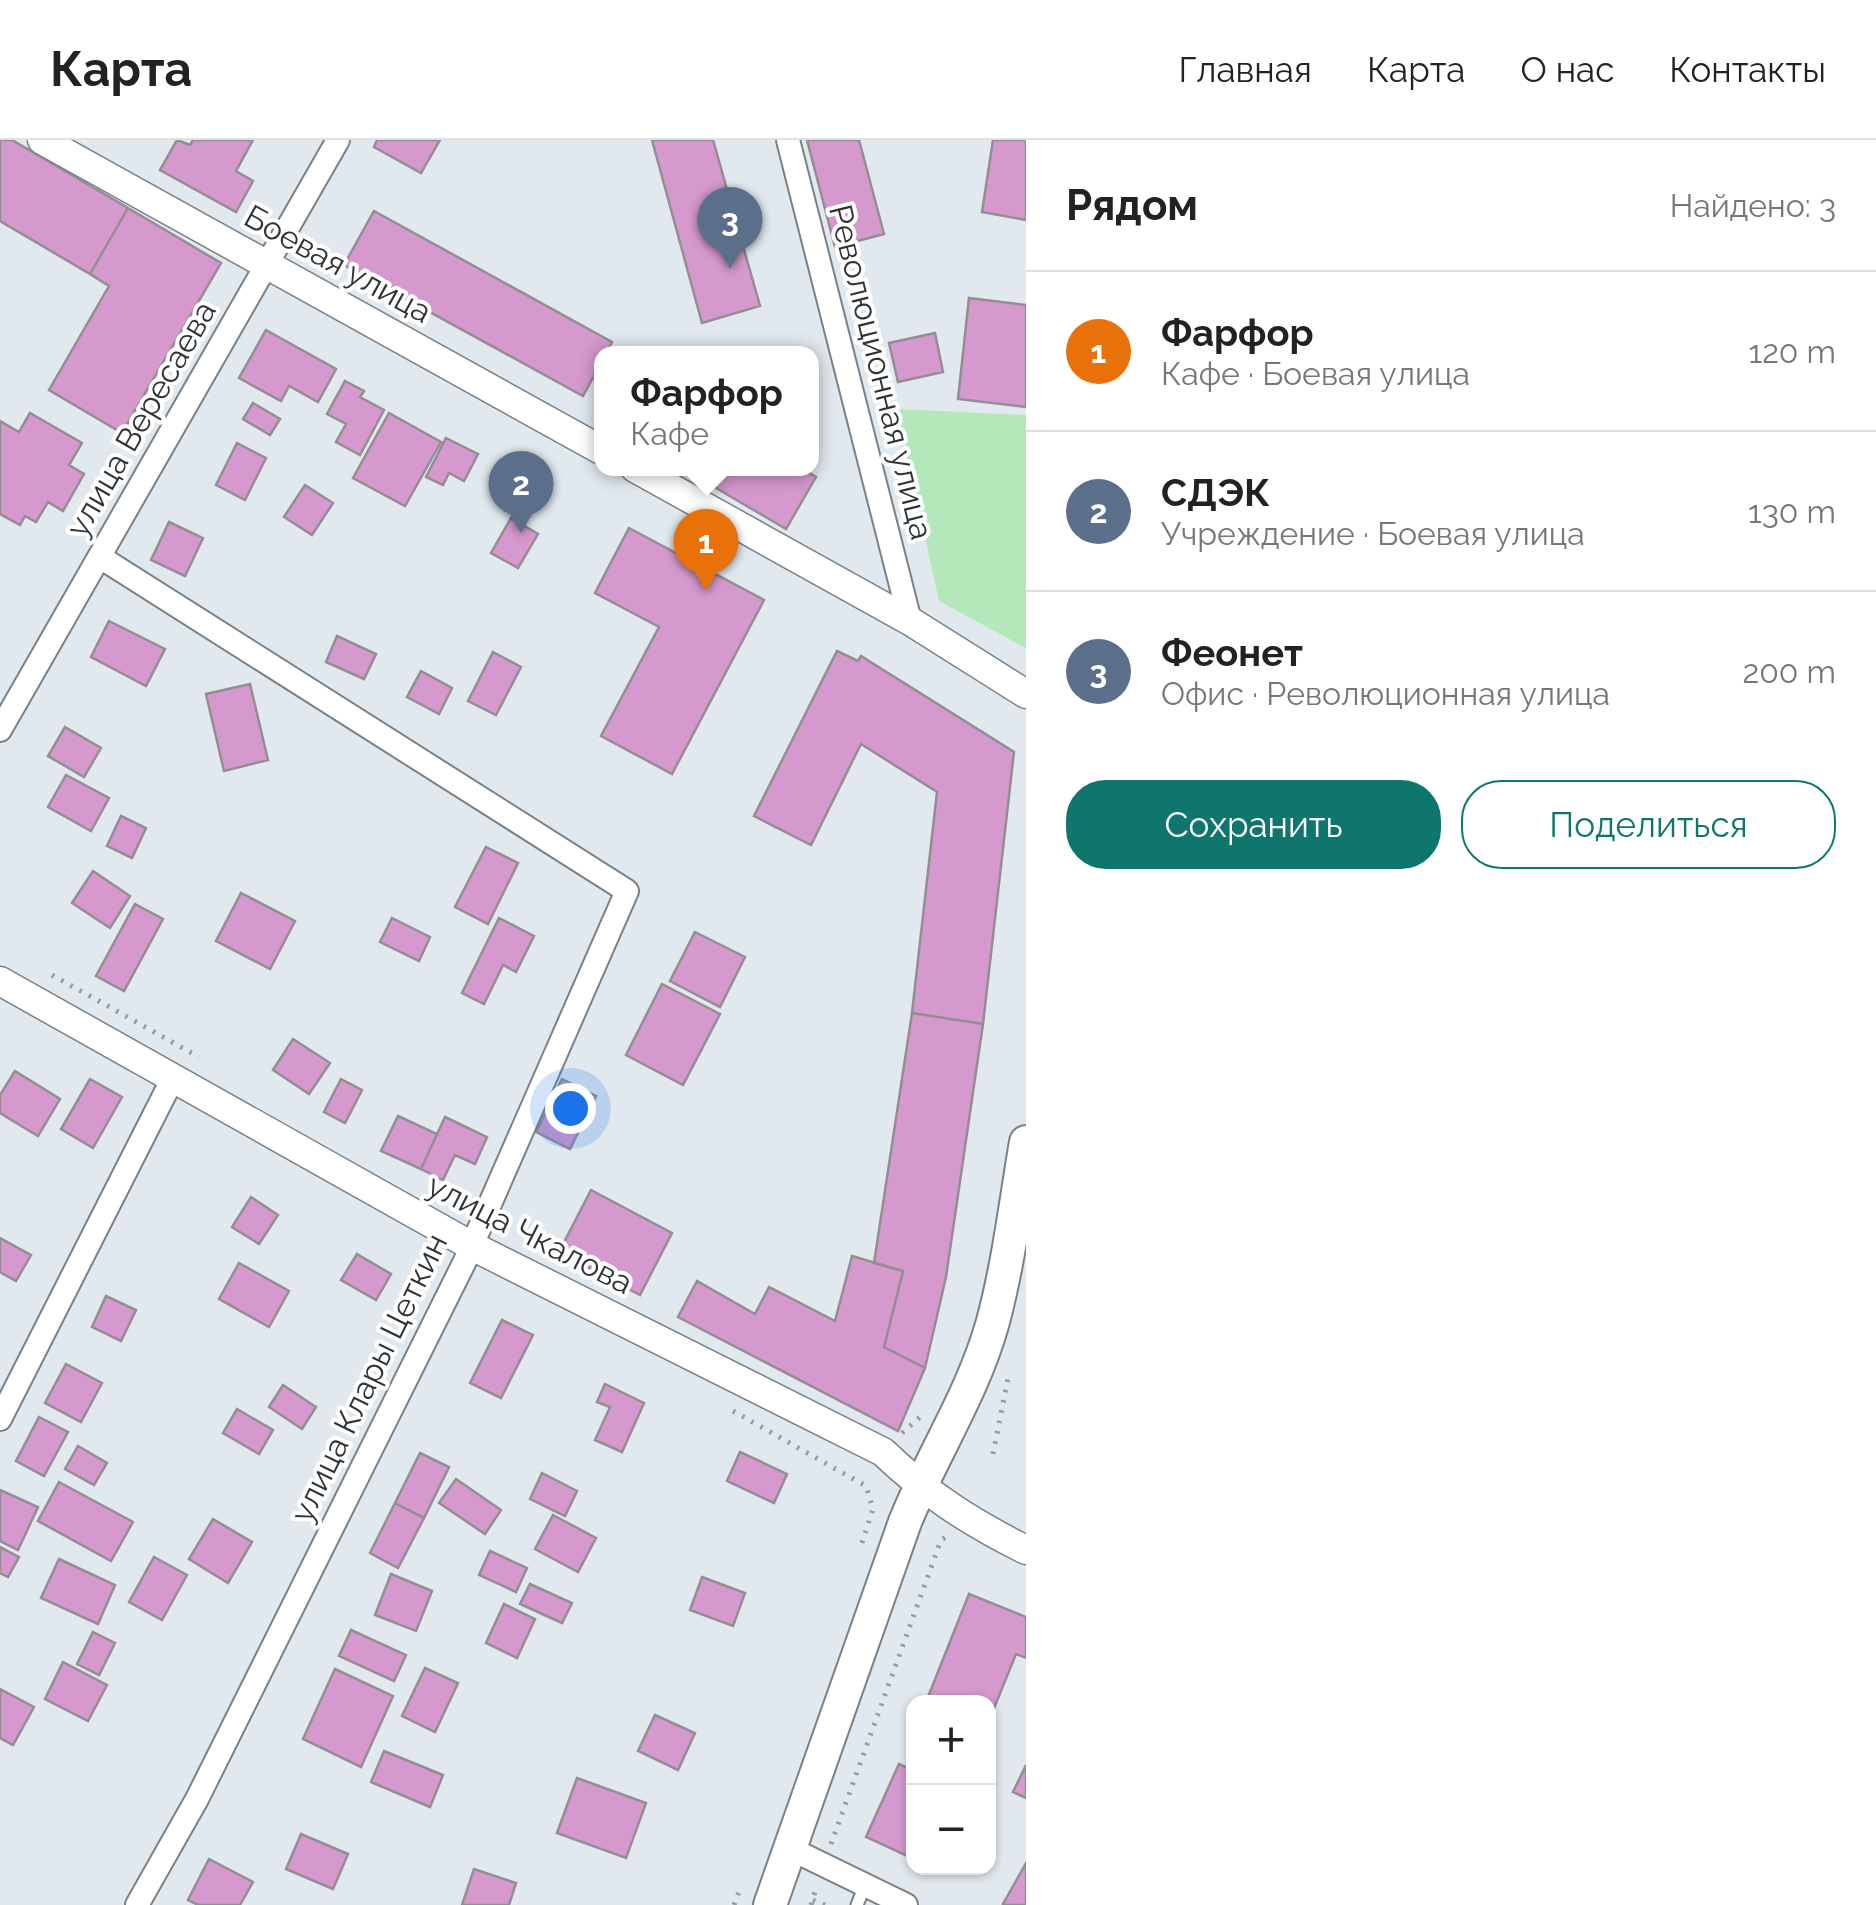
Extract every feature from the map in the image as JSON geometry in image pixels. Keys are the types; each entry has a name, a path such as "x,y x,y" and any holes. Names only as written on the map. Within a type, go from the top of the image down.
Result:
{"main road":[{"path":"770,1905 920,1487 960,1410 992,1324 1026,1142"}],"street":[{"name":"Боевая улица","path":"42,140 594,446"},
{"name":"улица Вересаева","path":"0,730 338,140"},
{"name":"Революционная улица","path":"788,140 910,621"},
{"path":"649,476 910,621 1026,694"},
{"name":"улица Клары Цеткин","path":"100,557 627,891 470,1245 197,1800 137,1905"},
{"name":"улица Чкалова","path":"0,981 470,1245 883,1452 920,1487 969,1522 1026,1550"},
{"path":"0,1419 172,1080"},
{"path":"791,1848 824,1864 861,1895 906,1905"}],"path":[{"path":"48,973 214,1066"},
{"path":"993,1454 998,1428"},
{"path":"866,1486 873,1509"},
{"path":"825,1905 812,1902 940,1540"}],"green space":[{"path":"897,409 1026,415 1026,648 939,601"}],"building":[{"path":"0,140 12,140 128,208 90,274 0,221"},
{"path":"177,140 190,145 193,140 253,140 236,171 253,181 236,212 160,170"},
{"path":"377,140 440,140 421,173 374,147"},
{"path":"652,140 713,140 760,306 702,323"},
{"path":"807,140 859,140 884,234 835,247"},
{"path":"993,140 1026,140 1026,220 982,212"},
{"path":"128,208 221,263 122,433 49,390 109,286 90,274"},
{"path":"374,211 612,342 610,346 594,346 594,376 583,396 344,265"},
{"path":"969,298 1026,305 1026,407 958,399"},
{"path":"266,330 336,369 318,402 289,386 281,401 239,378"},
{"path":"935,333 943,372 898,382 889,343"},
{"path":"345,381 364,391 360,397 384,410 360,455 336,442 346,424 327,414"},
{"path":"253,403 280,419 270,435 243,419"},
{"path":"30,413 82,443 69,465 84,474 63,511 48,502 36,522 25,516 20,525 0,514 0,421 19,432"},
{"path":"389,413 441,442 405,506 353,478"},
{"path":"446,438 478,454 464,481 449,473 443,485 426,477"},
{"path":"237,443 266,458 245,500 216,485"},
{"path":"696,476 814,476 786,529"},
{"path":"305,485 333,503 312,535 284,517"},
{"path":"511,518 538,534 518,568 491,553"},
{"path":"169,522 203,538 185,576 151,560"},
{"path":"629,528 764,600 672,774 601,736 659,627 595,593"},
{"path":"109,621 165,649 146,686 91,657"},
{"path":"337,636 376,654 364,679 326,662"},
{"path":"837,651 858,661 861,656 1014,752 983,1024 912,1013 937,792 861,744 811,845 754,816"},
{"path":"493,652 521,667 496,715 468,701"},
{"path":"421,671 452,688 439,714 407,697"},
{"path":"250,684 268,760 224,771 206,694"},
{"path":"65,727 101,748 84,777 48,756"},
{"path":"66,775 109,798 91,831 48,807"},
{"path":"121,816 146,828 132,858 107,846"},
{"path":"486,847 518,863 488,924 455,907"},
{"path":"93,871 130,896 110,928 72,903"},
{"path":"241,893 295,921 270,969 216,941"},
{"path":"135,904 163,919 124,991 96,976"},
{"path":"392,918 430,937 419,961 380,942"},
{"path":"499,918 534,936 516,972 503,965 484,1004 462,993"},
{"path":"695,932 745,957 720,1007 670,981"},
{"path":"662,984 720,1014 683,1085 626,1055"},
{"path":"912,1013 983,1024 946,1277 925,1368 884,1347 903,1271 874,1263"},
{"path":"293,1039 330,1063 309,1094 273,1070"},
{"path":"15,1071 60,1099 38,1136 0,1113 0,1095"},
{"path":"90,1079 122,1097 93,1148 61,1129"},
{"path":"341,1079 362,1090 345,1123 324,1112"},
{"path":"562,1079 596,1096 570,1149 536,1132"},
{"path":"398,1116 437,1134 421,1169 381,1151"},
{"path":"445,1117 487,1137 475,1164 455,1155 443,1180 421,1169"},
{"path":"591,1190 672,1233 640,1295 559,1252"},
{"path":"251,1197 278,1215 259,1244 232,1227"},
{"path":"0,1238 31,1255 16,1281 0,1272"},
{"path":"357,1254 391,1274 376,1300 341,1280"},
{"path":"852,1256 903,1271 884,1347 925,1368 898,1431 678,1317 697,1281 755,1314 769,1287 835,1321"},
{"path":"239,1263 289,1291 269,1327 219,1299"},
{"path":"106,1296 136,1310 121,1341 92,1327"},
{"path":"502,1320 533,1335 501,1398 470,1383"},
{"path":"66,1364 102,1383 81,1422 45,1403"},
{"path":"605,1384 644,1403 622,1452 595,1440 610,1407 597,1402"},
{"path":"283,1385 316,1407 302,1429 269,1407"},
{"path":"237,1409 273,1430 259,1454 223,1433"},
{"path":"39,1417 68,1432 44,1476 16,1461"},
{"path":"78,1446 107,1463 94,1485 65,1469"},
{"path":"740,1452 787,1474 774,1503 727,1481"},
{"path":"420,1453 449,1467 424,1518 395,1503"},
{"path":"542,1473 577,1491 565,1516 530,1499"},
{"path":"456,1479 501,1510 485,1534 439,1503"},
{"path":"59,1482 133,1522 111,1561 38,1521"},
{"path":"0,1490 38,1507 18,1550 0,1541"},
{"path":"395,1503 424,1518 398,1568 370,1553"},
{"path":"553,1515 596,1538 578,1572 535,1549"},
{"path":"213,1519 252,1542 228,1583 189,1559"},
{"path":"0,1547 19,1557 8,1577 0,1573"},
{"path":"490,1551 527,1568 516,1592 479,1575"},
{"path":"154,1557 187,1575 162,1620 129,1602"},
{"path":"59,1559 115,1585 98,1624 41,1598"},
{"path":"391,1574 432,1591 416,1631 375,1615"},
{"path":"702,1577 745,1593 733,1626 690,1610"},
{"path":"530,1584 572,1603 562,1623 520,1604"},
{"path":"969,1594 1026,1617 1026,1658 1016,1654 996,1703 996,1695 929,1695"},
{"path":"504,1604 535,1619 517,1658 486,1643"},
{"path":"351,1630 406,1655 394,1681 339,1656"},
{"path":"93,1632 115,1643 99,1675 77,1664"},
{"path":"63,1662 107,1685 88,1721 45,1699"},
{"path":"425,1668 458,1683 435,1732 402,1716"},
{"path":"335,1669 393,1696 361,1767 303,1739"},
{"path":"0,1689 34,1707 13,1745 0,1738"},
{"path":"655,1715 695,1733 678,1770 638,1751"},
{"path":"384,1751 443,1775 430,1807 371,1782"},
{"path":"899,1764 906,1767 906,1855 866,1837"},
{"path":"1026,1765 1026,1798 1013,1792"},
{"path":"577,1778 646,1803 626,1858 557,1833"},
{"path":"301,1834 348,1854 333,1889 286,1869"},
{"path":"209,1859 253,1882 240,1905 198,1905 188,1900"},
{"path":"1026,1863 1026,1905 1003,1904"},
{"path":"474,1869 516,1883 509,1905 462,1905"}],"place":[{"name":"Феонет","path":"730,269"},
{"name":"СДЭК","path":"521,533"},
{"name":"Фарфор","path":"706,591"}]}
